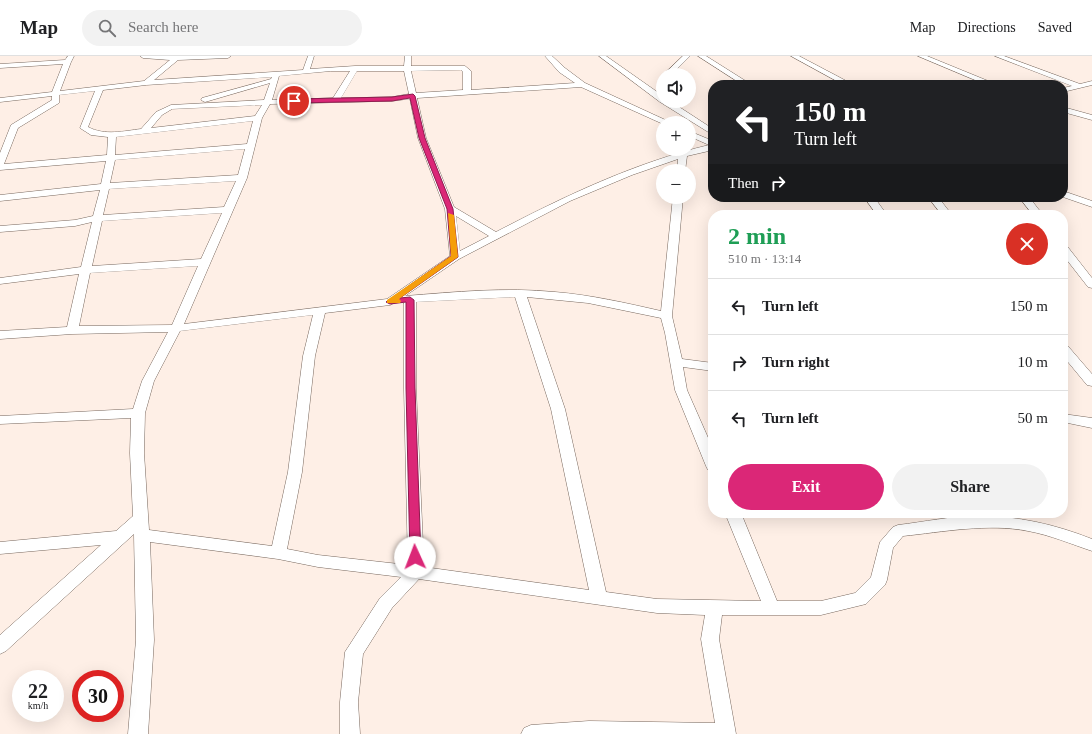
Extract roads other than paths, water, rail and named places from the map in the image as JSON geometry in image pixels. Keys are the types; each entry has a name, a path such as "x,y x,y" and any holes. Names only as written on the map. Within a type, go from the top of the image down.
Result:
{"street":[{"path":"143,56 228,56"},
{"path":"306,71 311,56"},
{"path":"408,56 407,68 422,138 450,209 455,257"},
{"path":"548,56 562,70 582,85 656,118"},
{"path":"602,56 656,93"},
{"path":"674,68 687,56"},
{"path":"701,56 740,80"},
{"path":"794,56 840,80"},
{"path":"921,56 981,80"},
{"path":"998,56 1064,80"},
{"path":"146,83 178,57"},
{"path":"0,66 69,59 55,93 56,102 14,127 0,165 250,146"},
{"path":"336,100 354,68"},
{"path":"186,106 275,77 306,71 354,68 466,69 467,92"},
{"path":"0,100 146,83 275,77"},
{"path":"138,734 145,640 141,518 137,453 138,413 148,381 176,328 242,178 258,118 267,102 275,77"},
{"path":"1068,82 1080,86"},
{"path":"1068,89 1092,83"},
{"path":"144,131 160,111 170,107 267,102 392,99 467,92 582,85"},
{"path":"100,89 84,128 99,135 112,135 258,118"},
{"path":"676,108 708,130"},
{"path":"1068,110 1092,118"},
{"path":"72,330 105,186 111,156 112,135"},
{"path":"696,136 708,142"},
{"path":"696,151 708,148"},
{"path":"390,302 455,257 495,235 567,199 629,173 677,156"},
{"path":"0,198 173,180 242,178"},
{"path":"1068,196 1092,204"},
{"path":"937,202 943,210"},
{"path":"1028,202 1034,210"},
{"path":"677,204 666,316 671,333 681,390 708,454"},
{"path":"450,209 495,235"},
{"path":"0,229 75,223 97,218 228,210"},
{"path":"1068,254 1092,285"},
{"path":"0,281 86,270 205,262"},
{"path":"1079,268 1092,272"},
{"path":"0,335 72,330 176,328 320,310 472,294 541,294 608,302 666,316"},
{"path":"520,294 558,409 599,598"},
{"path":"350,734 349,702 354,652 386,603 416,572 410,388 410,300"},
{"path":"278,553 295,472 309,356 320,310"},
{"path":"1068,354 1092,382"},
{"path":"676,362 708,366"},
{"path":"0,420 138,413"},
{"path":"1068,419 1092,423"},
{"path":"0,646 141,518"},
{"path":"735,518 772,608"},
{"path":"141,535 278,553 318,561 416,572 656,606 714,608 821,608 860,599 879,580 886,546 898,530 977,522 1027,525 1071,537 1092,545"},
{"path":"0,548 120,537"},
{"path":"531,734 589,730 726,733 710,639 714,608"}]}
